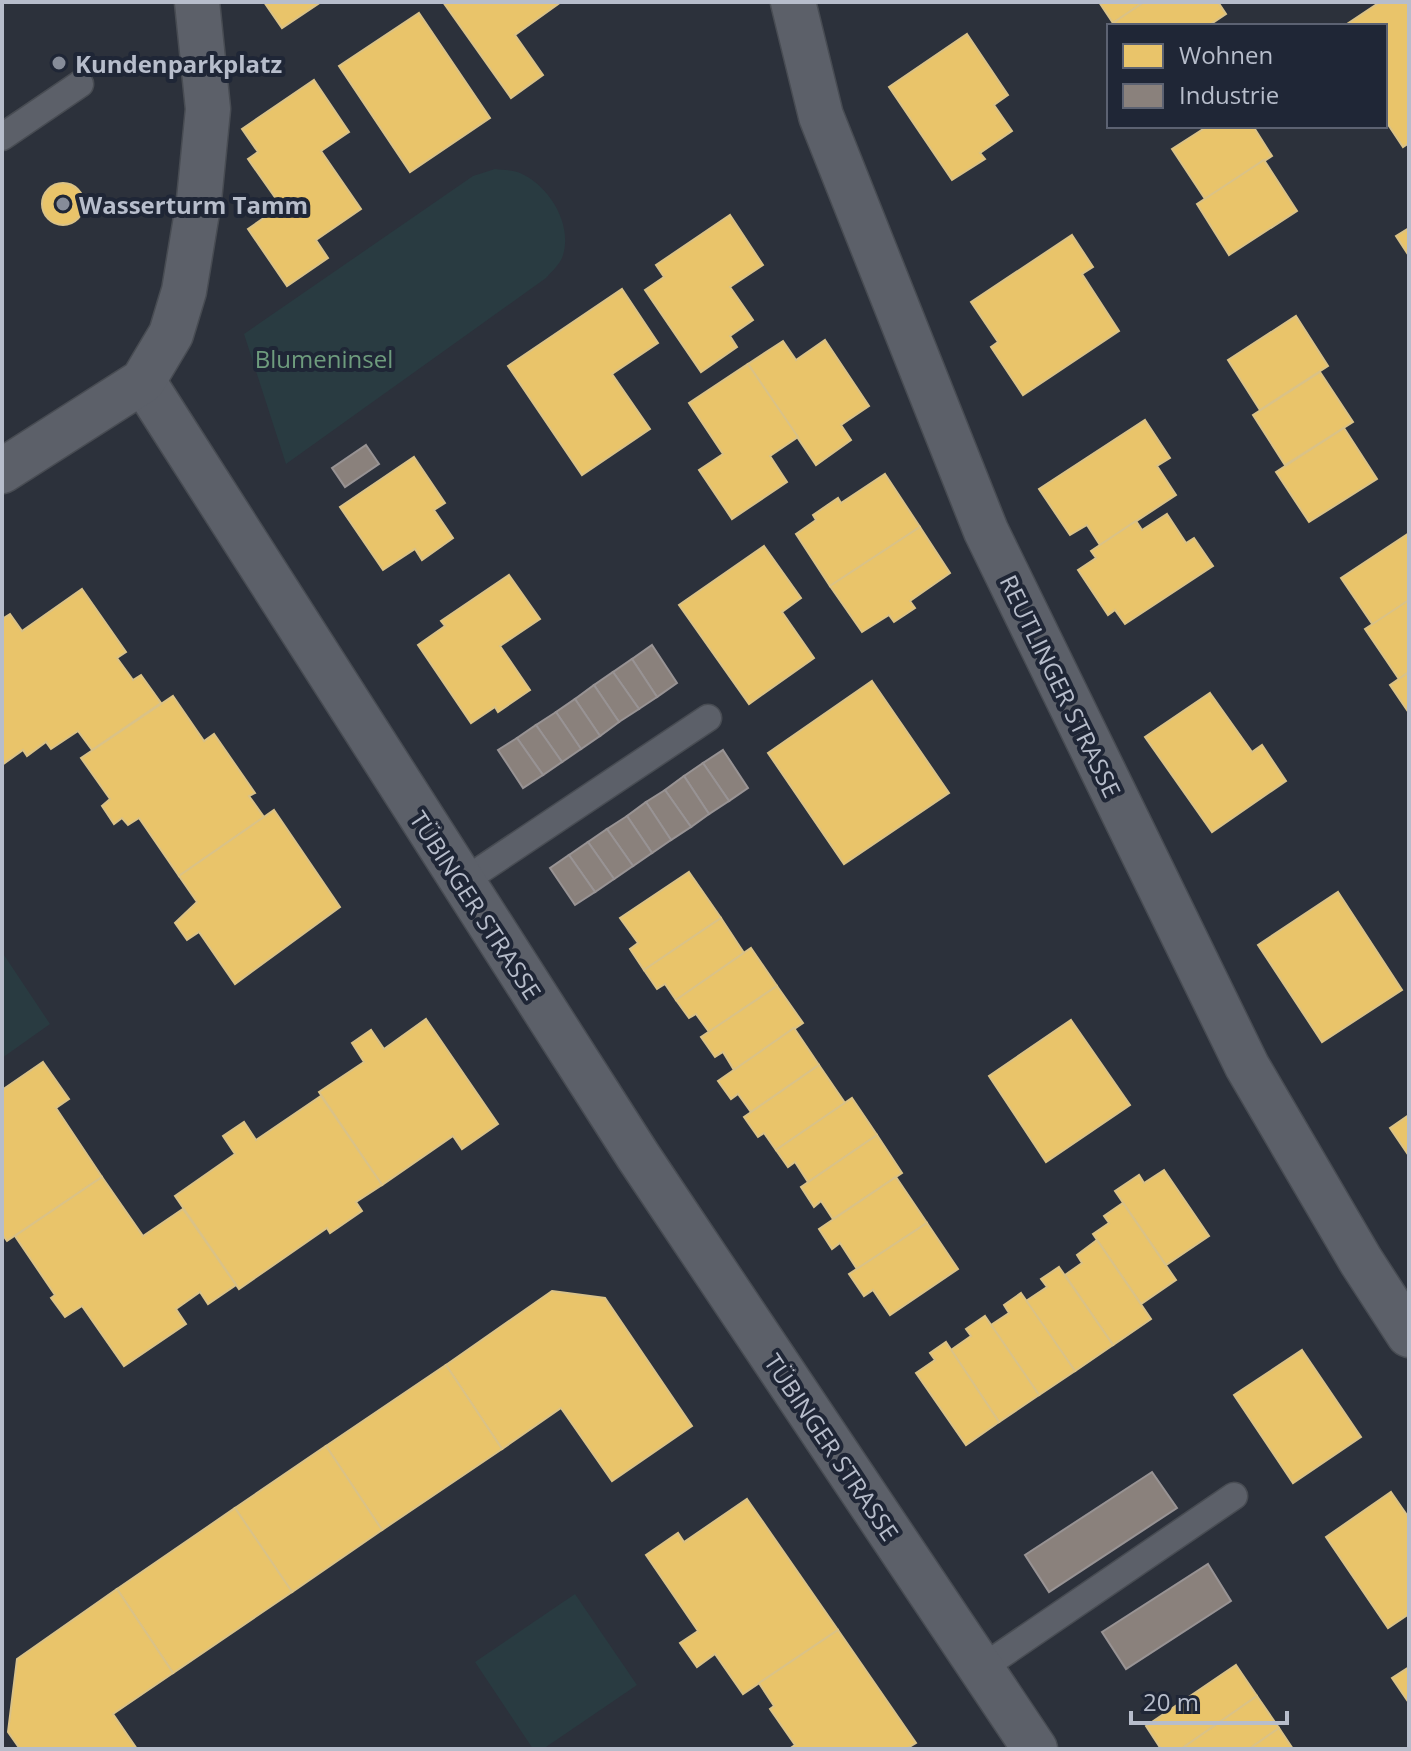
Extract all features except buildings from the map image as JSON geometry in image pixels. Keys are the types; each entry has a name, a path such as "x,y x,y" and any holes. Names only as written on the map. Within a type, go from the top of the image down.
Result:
{"street":[{"path":"2,471 143,381 171,334 184,291 199,200 208,109 197,2"},
{"name":"REUTLINGER STRASSE","path":"793,2 821,116 986,531 1247,1066 1361,1261 1409,1335"},
{"name":"TÜBINGER STRASSE","path":"143,381 461,883 979,1670 1035,1749"}],"lane":[{"path":"2,137 80,84"},
{"path":"461,883 708,718"},
{"path":"979,1670 1234,1496"}],"green space":[{"name":"Blumeninsel","path":"495,169 520,173 550,197 565,233 565,246 559,263 546,278 286,464 244,334 473,176"},
{"path":"2,952 50,1024 2,1058"},
{"path":"575,1594 637,1685 543,1749 533,1749 475,1662"}],"place":[{"name":"Kundenparkplatz","path":"59,63"},
{"name":"Wasserturm Tamm","path":"63,204"}]}
